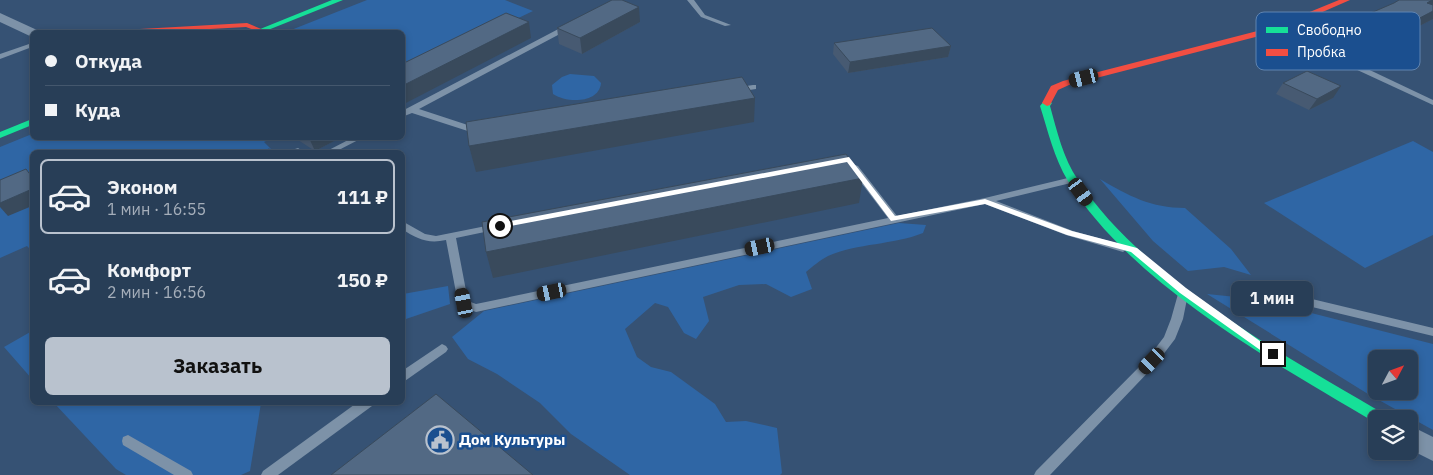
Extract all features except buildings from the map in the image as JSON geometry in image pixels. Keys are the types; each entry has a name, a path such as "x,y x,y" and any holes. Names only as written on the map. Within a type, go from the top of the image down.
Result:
{"street":[{"path":"265,30 339,0"},
{"path":"1317,12 1346,0"},
{"path":"0,18 30,32"},
{"path":"144,30 247,25 256,30"},
{"path":"1256,34 1066,82 1054,88 1045,106 1072,180 1090,205 1134,250 1183,290 1258,345 1368,411"},
{"path":"0,135 30,123"},
{"path":"1418,441 1433,450"}],"lane":[{"path":"690,0 702,16 727,25"},
{"path":"405,114 579,22"},
{"path":"0,56 30,46"},
{"path":"1362,70 1433,104"},
{"path":"728,91 752,87"},
{"path":"412,110 476,132 486,131"},
{"path":"333,150 354,140"},
{"path":"849,160 894,219"},
{"path":"451,238 464,303 476,308 985,201 1072,180"},
{"path":"985,201 1070,233 1134,250"},
{"path":"405,226 422,237 436,239 451,238 510,224"},
{"path":"1041,475 1152,361 1169,339 1177,319 1183,290"},
{"path":"1312,303 1433,332"},
{"path":"405,376 442,349"},
{"path":"268,475 364,405"},
{"path":"128,440 186,475"}],"shaded area":[{"path":"367,0 505,0 533,11 405,73 405,30 291,30"},
{"path":"570,74 594,76 601,83 599,90 594,95 581,100 566,99 553,94 552,85 562,77"},
{"path":"30,135 30,140 268,140 264,142 272,150 30,150 30,249 27,246 0,258 0,147"},
{"path":"1413,141 1433,152 1433,235 1365,268 1264,203"},
{"path":"1100,179 1141,200 1161,206 1185,208 1231,249 1251,275 1224,267 1188,271 1153,241"},
{"path":"899,223 926,225 923,233 912,237 851,249 828,256 806,272 812,289 791,297 766,284 739,285 703,297 709,321 696,339 684,333 668,307 655,303 625,329 637,357 651,367 671,372 715,404 726,422 746,421 777,428 782,473 780,475 630,475 571,434 540,403 497,374 468,359 452,337 484,311"},
{"path":"448,286 450,304 405,319 405,294"},
{"path":"1207,294 1256,299 1433,344 1433,430 1418,422 1418,410 1397,410 1379,400 1418,400 1418,350 1368,350 1368,394"},
{"path":"30,332 30,377 4,347"},
{"path":"56,405 261,405 250,471 241,475 126,475 116,469"}],"traffic: fast":[{"path":"262,30 339,0"},
{"path":"1047,103 1045,106 1057,144 1073,181 1099,216 1133,251 1171,283 1213,314 1300,371 1368,411"},
{"path":"0,135 30,123"}],"traffic: jam":[{"path":"1317,12 1346,0"},
{"path":"158,30 247,25 260,30"},
{"path":"1047,103 1054,88 1066,83 1256,34"}],"place":[{"name":"Дом Культуры","path":"440,440"}],"route":[{"path":"500,226 849,160 894,219 985,201 1070,233 1134,250 1183,290 1273,354"}]}
